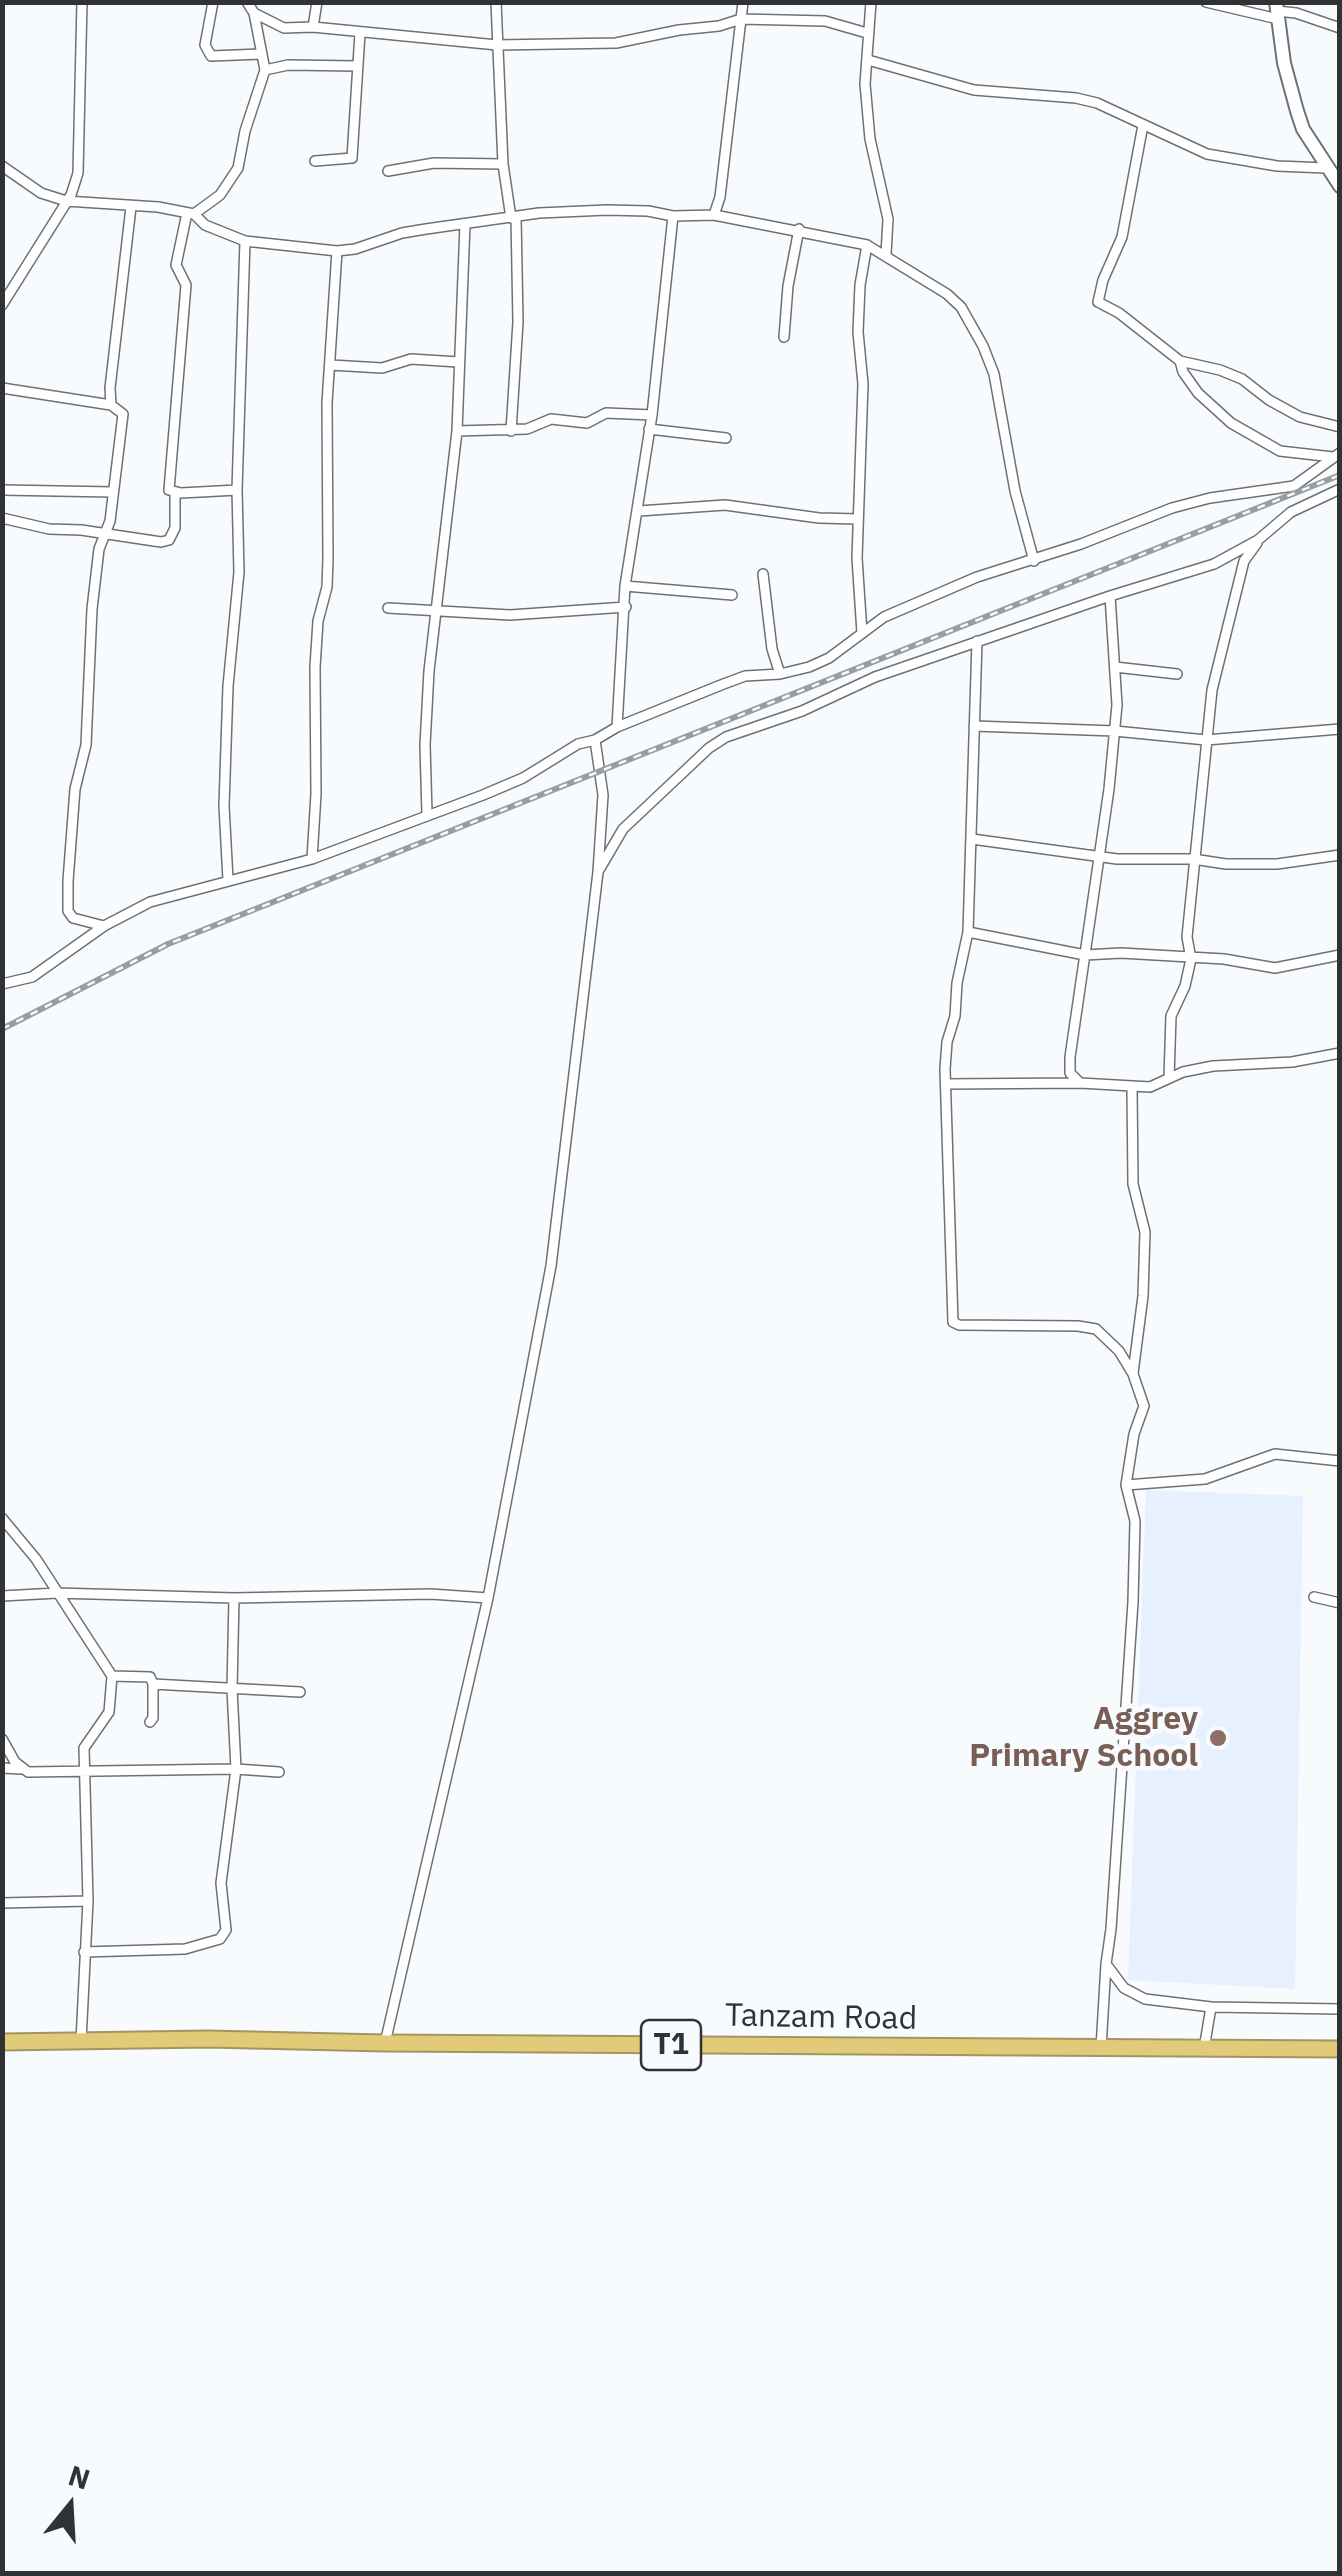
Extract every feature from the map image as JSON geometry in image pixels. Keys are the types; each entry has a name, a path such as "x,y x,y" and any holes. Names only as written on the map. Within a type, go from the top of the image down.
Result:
{"highway":[{"name":"Tanzam Road","path":"2,2042 208,2039 1340,2049"}],"street":[{"path":"2,305 8,287 66,202 78,174 82,2"},
{"path":"213,2 205,44 211,56 261,54"},
{"path":"238,490 169,490 186,286 176,265 191,213 220,195 238,168 245,131 265,70 262,39 248,2"},
{"path":"313,27 317,2"},
{"path":"496,2 503,164 514,217 518,322 511,430"},
{"path":"714,216 720,197 743,2"},
{"path":"871,2 865,84 870,138 888,219 886,254"},
{"path":"1206,2 1277,11 1295,8 1340,28"},
{"path":"1277,11 1296,111 1340,186"},
{"path":"254,13 284,28 313,27 497,44 616,43 741,19 826,21 867,33"},
{"path":"314,161 352,158 360,33"},
{"path":"868,60 974,90 1097,103 1217,157 1276,166 1326,168"},
{"path":"265,70 288,65 357,66"},
{"path":"1143,125 1122,237 1102,280 1098,302 1119,313 1180,361 1220,370 1300,417 1340,427"},
{"path":"388,171 434,163 503,164"},
{"path":"2,166 41,193 66,202 158,207 191,213 205,225 245,241 337,251 355,250 402,233 514,217 607,210 714,216 867,244 961,307 983,346 994,374 1015,491 1034,561"},
{"path":"111,405 132,207"},
{"path":"617,727 626,586 652,414 673,216"},
{"path":"427,814 425,744 457,431 465,224"},
{"path":"784,337 788,286 799,229"},
{"path":"228,880 224,806 228,686 239,572 245,241"},
{"path":"862,632 858,519 863,400 858,332 867,244"},
{"path":"312,858 315,667 328,560 326,417 337,251"},
{"path":"331,365 382,368 411,359 458,362"},
{"path":"1180,361 1198,393 1231,422 1280,451 1336,455"},
{"path":"2,388 111,405 123,414 113,492 99,549 92,609 86,745 75,789 68,881 68,911 73,918 104,926"},
{"path":"457,431 526,430 552,419 586,423 606,412 652,414"},
{"path":"649,429 726,438"},
{"path":"2,984 32,978 104,926 150,902 312,858 523,778 578,744 745,676 780,674 829,658 884,617 977,577 1034,561 1172,508 1210,498 1294,486 1336,455"},
{"path":"598,872 623,829 709,748 726,737 802,711 875,678 1214,564 1258,540 1291,512 1340,488"},
{"path":"2,490 113,492"},
{"path":"2,518 48,529 169,540 174,528 175,492"},
{"path":"639,510 725,505 818,518 858,519"},
{"path":"1170,1078 1171,1016 1185,986 1191,959 1186,938 1192,910 1193,858 1212,690 1244,562 1258,540"},
{"path":"763,574 772,649 780,674"},
{"path":"626,586 732,595"},
{"path":"1080,1083 1070,1073 1070,1057 1118,705 1110,596"},
{"path":"388,608 510,615 626,608"},
{"path":"977,642 968,932 947,1042 954,1322 958,1326 1078,1326 1096,1330 1119,1351 1133,1374 1144,1406 1134,1434 1126,1485 1134,1521 1133,1602 1102,2048"},
{"path":"1115,668 1177,674"},
{"path":"974,726 1115,731 1206,740 1340,728"},
{"path":"384,2043 488,1598 552,1266 598,872 603,795 595,740"},
{"path":"972,839 1142,860 1193,858 1250,865 1340,856"},
{"path":"968,932 1085,955 1121,953 1224,959 1275,968 1340,955"},
{"path":"946,1084 1150,1087 1213,1066 1292,1062 1340,1053"},
{"path":"1132,1088 1133,1184 1145,1232 1144,1296 1133,1374"},
{"path":"1126,1485 1204,1479 1275,1454 1340,1460"},
{"path":"2,1518 36,1559 112,1676 110,1712 86,1743 88,1901 81,2043"},
{"path":"2,1596 57,1593 234,1598 362,1594 488,1598"},
{"path":"1314,1597 1340,1603"},
{"path":"84,1952 185,1949 220,1939 226,1930 222,1883 236,1769 232,1689 234,1598"},
{"path":"112,1676 146,1676 153,1684 150,1722"},
{"path":"153,1684 300,1692"},
{"path":"2,1739 21,1769"},
{"path":"2,1768 280,1772"},
{"path":"2,1902 88,1901"},
{"path":"1106,1964 1131,1994 1145,1999 1211,2008 1340,2009"},
{"path":"1204,2049 1211,2008"}],"shaded area":[{"name":"Aggrey Primary School","path":"1146,1490 1303,1496 1295,1989 1128,1980"}],"railway":[{"path":"2,1029 168,944 1340,475"}],"place":[{"name":"Aggrey Primary School","path":"1218,1738"}]}
